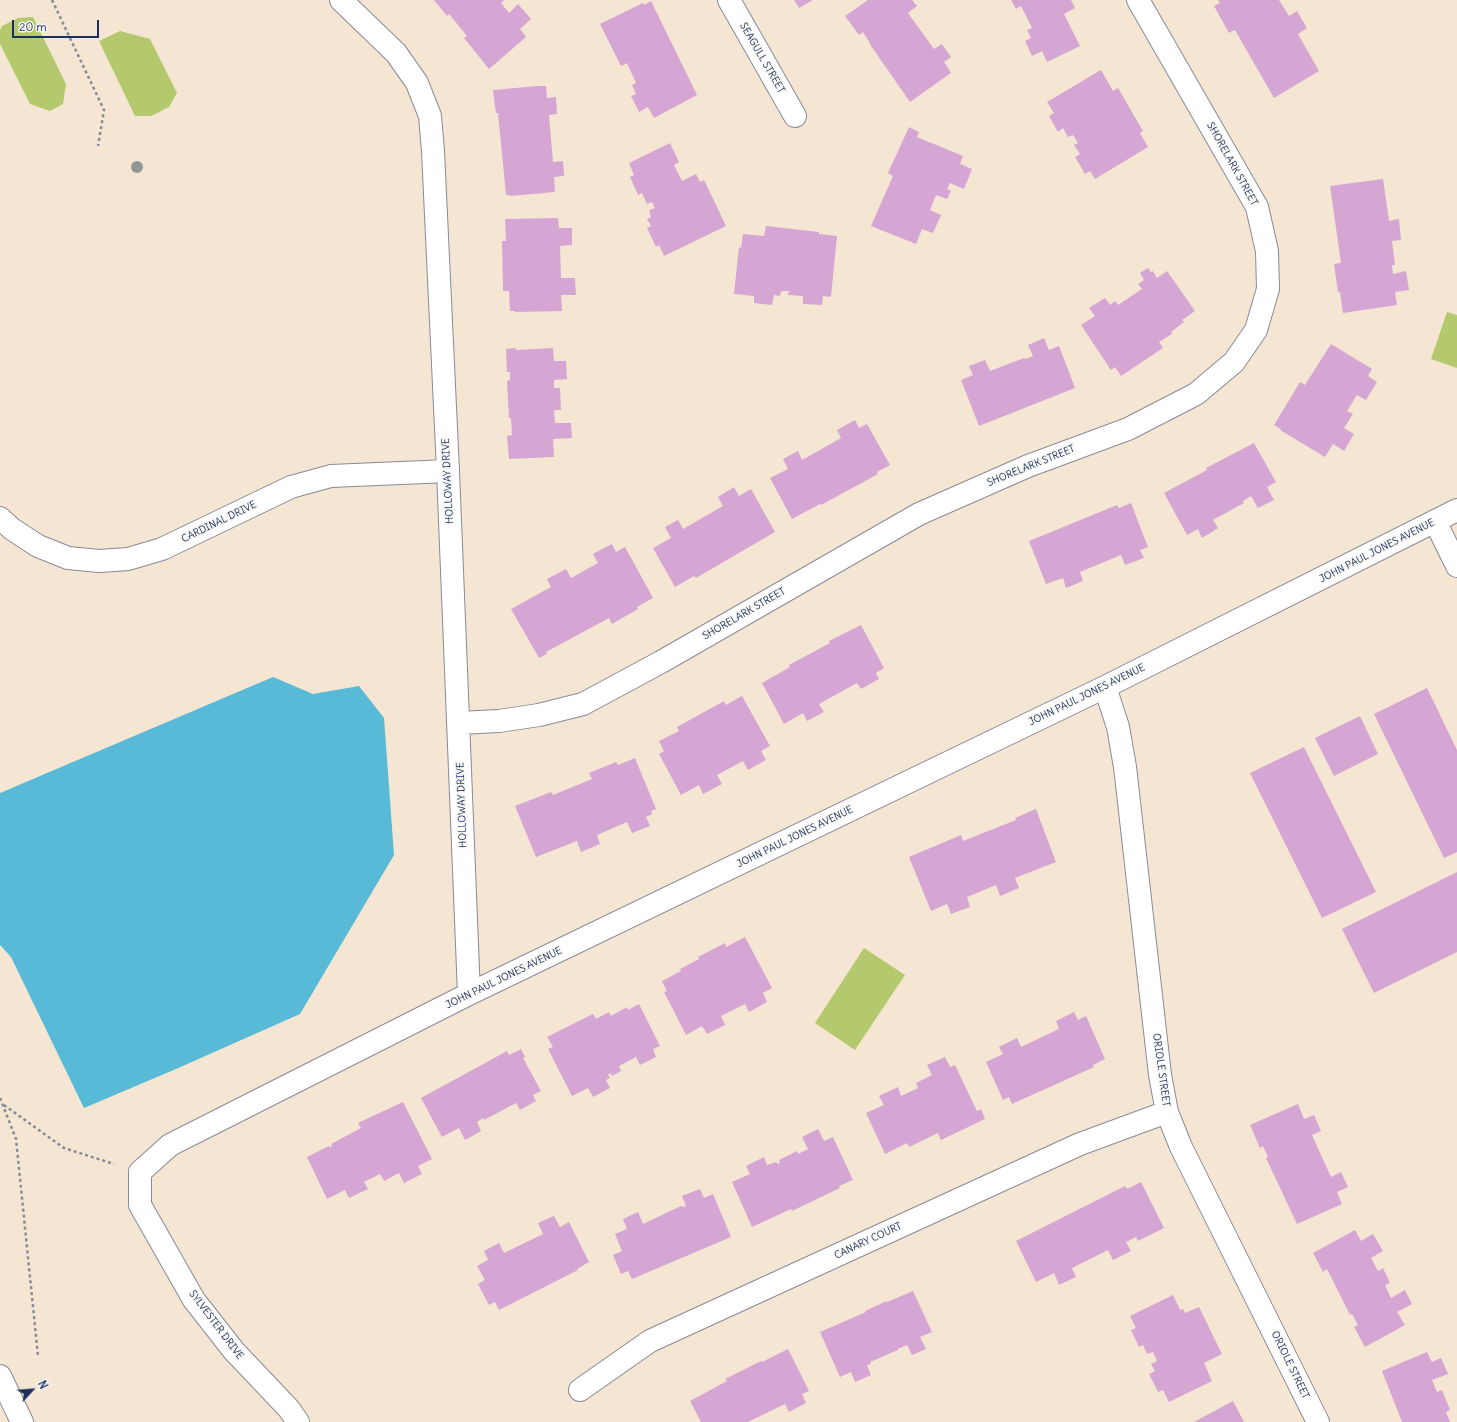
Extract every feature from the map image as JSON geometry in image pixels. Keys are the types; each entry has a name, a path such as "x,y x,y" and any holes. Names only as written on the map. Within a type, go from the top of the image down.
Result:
{"street":[{"name":"HOLLOWAY DRIVE","path":"341,0 396,53 417,83 430,116 433,151 448,470 470,994"},
{"name":"SEAGULL STREET","path":"729,0 795,116"},
{"name":"SHORELARK STREET","path":"459,723 515,719 539,715 583,704 661,662 919,514 1028,466 1128,429 1196,394 1234,362 1256,330 1268,289 1267,250 1257,207 1138,0"},
{"name":"CARDINAL DRIVE","path":"0,518 12,529 38,546 68,558 99,561 128,559 162,549 291,487 331,476 448,470"},
{"name":"JOHN PAUL JONES AVENUE","path":"140,1172 170,1145 470,994 1104,687 1457,510"},
{"path":"1435,521 1457,566"},
{"name":"ORIOLE STREET","path":"1104,687 1118,727 1125,767 1160,1075 1167,1112 1182,1147 1318,1422"},
{"name":"CANARY COURT","path":"580,1390 650,1340 1080,1144 1167,1112"},
{"name":"SYLVESTER DRIVE","path":"140,1172 140,1205 194,1300 234,1351 289,1409 298,1422"},
{"path":"0,1376 22,1422"}],"path":[{"path":"52,0 104,110 98,146"},
{"path":"0,1098 16,1139 38,1356"},
{"path":"4,1105 64,1148 140,1172"}],"green space":[{"path":"33,17 66,84 63,104 50,111 30,104 0,44 0,30 2,26 18,18"},
{"path":"120,31 150,39 177,93 169,107 151,116 135,116 99,41"},
{"path":"1447,312 1457,315 1457,368 1431,359"},
{"path":"864,948 905,975 855,1050 815,1023"}],"water":[{"path":"273,677 313,694 359,686 384,718 394,855 300,1014 84,1108 11,957 0,945 0,793"}],"building":[{"path":"434,0 503,0 504,1 501,3 509,13 518,4 531,19 520,29 526,37 489,69 464,38 467,36 449,14 447,16"},
{"path":"794,0 813,0 799,8"},
{"path":"868,0 912,0 917,6 908,13 934,49 942,44 951,57 944,62 951,73 910,102 863,32 859,35 845,16"},
{"path":"1011,0 1071,0 1075,8 1064,14 1080,46 1047,62 1042,51 1032,56 1025,41 1031,38 1027,30 1032,28 1021,6 1016,9"},
{"path":"1218,0 1279,0 1289,16 1297,11 1307,28 1298,34 1319,71 1274,98 1235,30 1229,33 1214,6 1220,3"},
{"path":"651,1 697,95 654,118 648,107 639,112 631,96 636,94 632,85 636,83 627,63 621,66 600,24 643,3 644,5"},
{"path":"1101,70 1113,91 1118,88 1143,131 1140,133 1148,147 1095,179 1090,171 1085,174 1075,157 1080,154 1074,145 1078,143 1073,135 1068,137 1063,128 1058,132 1049,116 1054,113 1047,102"},
{"path":"546,86 547,98 556,97 557,114 549,115 553,162 563,161 564,176 554,177 555,192 510,196 506,195 498,113 496,113 493,90"},
{"path":"909,127 919,132 917,137 963,156 960,164 972,169 964,189 950,183 947,189 951,191 947,199 936,195 930,210 941,215 933,233 922,229 916,244 871,226 893,176 888,173"},
{"path":"670,143 679,162 674,165 682,181 696,174 700,182 704,180 726,226 664,256 659,245 656,247 647,228 651,226 647,219 651,217 649,210 655,208 652,202 647,204 642,193 638,195 630,177 634,175 629,163"},
{"path":"1383,179 1389,221 1399,219 1401,240 1392,241 1395,265 1392,265 1393,274 1406,271 1409,290 1395,292 1397,305 1343,313 1334,264 1341,263 1330,186"},
{"path":"558,218 559,228 572,228 572,245 560,246 561,278 575,278 576,295 561,295 562,311 510,311 509,291 503,291 502,241 506,241 505,219"},
{"path":"766,226 819,232 819,234 837,236 831,297 823,296 822,305 803,304 803,296 788,295 789,291 781,291 780,296 774,295 772,305 754,303 754,296 734,294 739,247 741,248 743,234 764,236"},
{"path":"1148,268 1151,272 1153,271 1157,278 1167,271 1195,311 1182,320 1184,322 1171,332 1172,334 1159,342 1163,348 1121,376 1115,367 1111,370 1081,325 1095,316 1089,308 1105,298 1110,305 1115,301 1118,305 1142,289 1138,284 1144,280 1140,273"},
{"path":"1044,338 1049,350 1059,346 1075,388 979,426 961,380 973,375 969,366 985,360 990,371 1024,358 1025,359 1033,356 1028,345"},
{"path":"1331,344 1372,369 1368,376 1377,382 1366,400 1357,395 1347,411 1353,414 1344,428 1354,434 1344,451 1333,444 1325,457 1274,425 1300,382 1305,385"},
{"path":"516,348 516,350 553,348 554,361 566,361 567,379 554,380 554,388 560,388 561,410 554,410 555,423 571,423 572,438 553,439 554,457 509,459 507,436 512,435 511,418 509,418 507,381 510,380 510,372 507,372 506,349"},
{"path":"855,420 859,428 867,424 890,465 877,472 878,474 792,519 770,478 788,469 783,459 798,451 802,460 841,438 837,430"},
{"path":"1254,443 1276,482 1267,487 1274,500 1258,508 1251,496 1243,501 1244,503 1213,520 1218,528 1202,538 1198,529 1187,535 1164,493 1207,470 1206,468"},
{"path":"734,487 739,496 751,489 775,532 696,578 694,576 675,587 653,548 671,538 665,527 678,520 683,529 723,506 718,497"},
{"path":"1131,503 1148,547 1140,550 1144,558 1125,565 1121,555 1080,572 1083,581 1066,588 1063,578 1046,584 1029,541 1117,505 1119,508"},
{"path":"612,544 616,552 625,547 653,598 637,607 638,609 612,624 609,618 546,652 547,654 539,658 511,609 551,587 547,579 566,569 571,578 598,563 593,554"},
{"path":"861,625 884,668 876,673 879,679 861,689 857,683 819,704 824,712 807,721 803,713 784,724 762,683 790,667 789,665 830,643 829,641"},
{"path":"1427,688 1457,750 1457,852 1444,858 1374,714"},
{"path":"742,696 770,746 761,751 766,760 748,770 743,761 717,775 722,784 703,794 699,785 681,795 659,754 664,751 659,741 679,731 677,727 724,701 726,705"},
{"path":"1360,716 1378,754 1334,776 1315,738"},
{"path":"1304,747 1376,892 1322,918 1250,773"},
{"path":"635,758 656,809 651,811 652,814 646,817 650,826 632,833 627,822 597,835 600,844 581,852 577,841 536,857 515,806 551,792 553,795 592,779 589,773 616,762 618,765"},
{"path":"1036,809 1056,862 1015,878 1019,888 1000,896 996,885 967,897 970,907 951,914 947,904 931,911 909,857 961,835 963,841 1016,820 1015,818"},
{"path":"1457,872 1457,952 1374,993 1342,929"},
{"path":"745,937 772,988 763,993 767,1002 749,1012 745,1004 721,1016 725,1025 707,1034 702,1026 686,1035 664,992 667,991 662,981 699,959 698,957 725,943 726,947"},
{"path":"639,1004 660,1046 653,1049 656,1057 640,1065 636,1057 619,1066 621,1071 612,1076 611,1073 608,1075 610,1078 606,1080 610,1088 593,1097 588,1088 572,1096 548,1049 553,1047 547,1037 593,1014 596,1019 609,1012 611,1016 627,1007 628,1010"},
{"path":"1074,1012 1078,1020 1086,1016 1105,1059 1093,1065 1094,1067 1012,1104 1009,1097 1003,1100 986,1062 1003,1054 999,1047 1017,1038 1021,1047 1059,1029 1056,1021"},
{"path":"521,1049 525,1057 523,1058 541,1091 533,1095 536,1101 520,1110 516,1103 484,1120 483,1118 477,1122 481,1131 465,1140 459,1128 442,1137 421,1098 507,1051 509,1055"},
{"path":"945,1057 950,1067 955,1065 977,1111 981,1109 985,1119 941,1140 938,1133 909,1147 907,1143 885,1154 866,1113 884,1105 879,1096 898,1087 901,1096 918,1088 916,1083 932,1075 927,1065"},
{"path":"403,1102 432,1159 418,1166 422,1174 404,1183 399,1173 384,1181 380,1174 364,1182 368,1189 349,1198 345,1190 327,1199 307,1157 329,1146 330,1148 332,1146 331,1144 361,1128 358,1123"},
{"path":"1298,1104 1304,1119 1314,1115 1321,1131 1312,1135 1331,1177 1341,1172 1348,1187 1337,1192 1342,1204 1297,1224 1266,1158 1268,1157 1263,1146 1260,1148 1250,1125"},
{"path":"818,1129 824,1141 833,1137 853,1180 839,1186 840,1188 792,1211 791,1209 752,1227 732,1182 750,1174 746,1166 764,1157 767,1165 776,1162 778,1164 780,1163 779,1160 797,1151 798,1154 808,1149 802,1137"},
{"path":"1141,1182 1164,1228 1138,1241 1136,1237 1126,1242 1131,1251 1113,1260 1108,1250 1072,1268 1076,1277 1059,1285 1054,1273 1036,1282 1016,1241 1125,1186 1127,1189"},
{"path":"700,1189 704,1198 713,1194 731,1237 632,1279 628,1271 621,1274 613,1255 622,1251 615,1234 627,1229 623,1219 638,1212 643,1224 681,1206 686,1206 682,1196"},
{"path":"554,1216 560,1227 569,1222 589,1262 577,1269 578,1270 499,1310 495,1302 489,1305 478,1284 485,1280 477,1266 488,1260 484,1251 499,1243 504,1253 543,1234 538,1223"},
{"path":"1355,1230 1361,1241 1373,1234 1383,1251 1371,1258 1378,1271 1383,1268 1390,1283 1385,1285 1391,1298 1405,1290 1412,1304 1397,1312 1405,1325 1365,1347 1354,1327 1358,1325 1352,1314 1350,1315 1327,1269 1323,1272 1313,1253"},
{"path":"913,1291 932,1332 920,1337 926,1349 912,1355 907,1345 870,1362 871,1364 867,1365 871,1375 855,1382 851,1372 840,1377 820,1332 887,1301"},
{"path":"1173,1295 1180,1310 1183,1309 1185,1313 1199,1307 1222,1354 1204,1363 1212,1381 1169,1402 1163,1390 1158,1392 1149,1374 1155,1371 1151,1364 1157,1361 1153,1352 1147,1354 1143,1345 1139,1347 1131,1330 1136,1328 1130,1316"},
{"path":"788,1349 809,1391 802,1394 806,1403 789,1412 785,1404 748,1422 701,1422 690,1401 727,1381 725,1379"},
{"path":"1427,1352 1432,1362 1441,1358 1448,1374 1432,1380 1437,1392 1442,1390 1450,1410 1446,1412 1450,1422 1402,1422 1382,1371"},
{"path":"1233,1401 1244,1422 1194,1422"}]}
